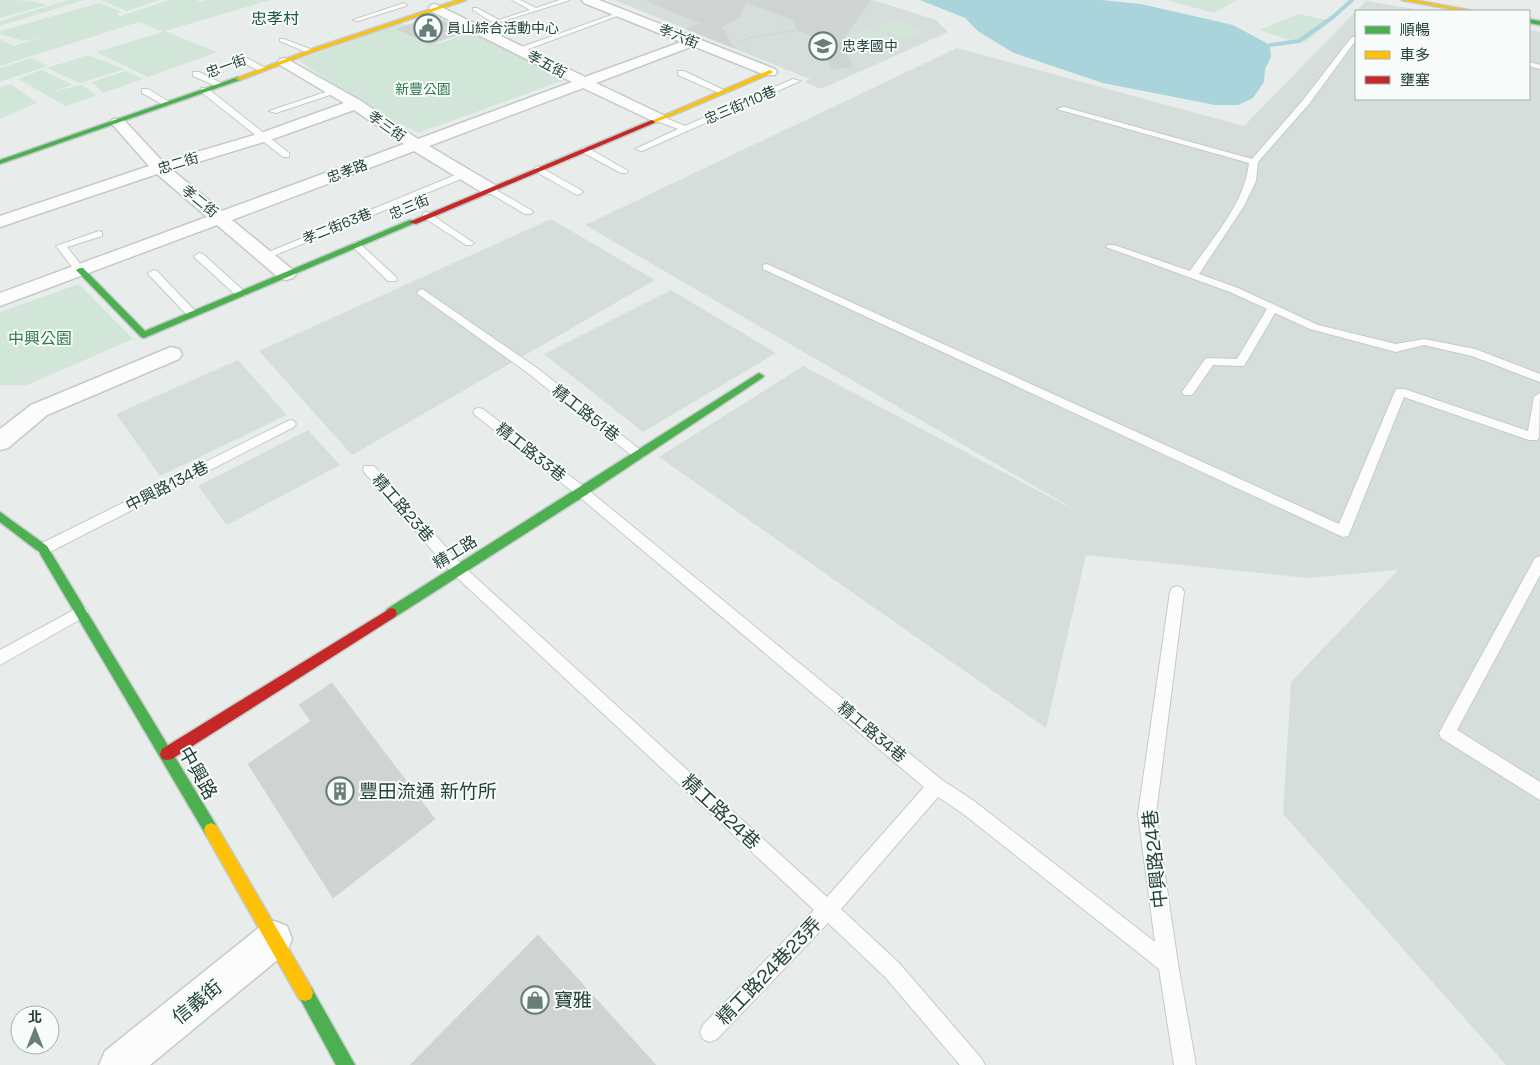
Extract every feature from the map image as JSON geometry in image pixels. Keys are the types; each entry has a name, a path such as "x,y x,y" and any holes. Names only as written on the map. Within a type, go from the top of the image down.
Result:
{"street":[{"name":"忠一街","path":"0,162 118,122 311,51 463,0"},
{"name":"孝六街","path":"588,0 770,72"},
{"path":"1405,0 1464,10"},
{"name":"孝五街","path":"435,8 520,49 582,83 660,118"},
{"name":"忠孝路","path":"0,300 694,42"},
{"name":"孝三街","path":"285,62 356,104 416,146 489,189"},
{"name":"忠三街","path":"80,270 144,335 770,72"},
{"name":"忠二街","path":"0,222 160,168 264,137 356,104"},
{"name":"孝二街","path":"118,122 160,168 286,274"},
{"path":"0,442 39,410 171,354"},
{"name":"精工路","path":"166,754 582,492 759,376"},
{"name":"中興路","path":"0,516 43,549 166,754 346,1065"},
{"name":"信義街","path":"119,1065 274,939"}],"lane":[{"path":"516,0 536,10"},
{"path":"476,28 567,0"},
{"path":"356,20 404,5"},
{"path":"475,10 498,22"},
{"path":"386,11 406,18"},
{"path":"520,49 622,13"},
{"path":"1193,275 1239,206 1252,181 1254,162 1306,102 1353,38 1355,38"},
{"path":"282,40 311,51"},
{"path":"240,58 262,69"},
{"path":"680,73 724,92"},
{"path":"196,74 219,84"},
{"name":"忠三街110巷","path":"639,149 796,81"},
{"path":"204,90 286,155"},
{"path":"145,91 166,103"},
{"path":"273,111 336,92"},
{"path":"1061,109 1254,162"},
{"name":"忠三街110巷","path":"660,118 684,129"},
{"path":"585,150 624,171"},
{"path":"538,169 578,192"},
{"name":"孝二街63巷","path":"264,256 465,174"},
{"path":"489,189 528,212"},
{"path":"426,215 468,243"},
{"path":"80,270 61,246 99,234"},
{"path":"356,245 392,279"},
{"path":"1111,247 1234,290 1314,326 1396,348 1424,342 1475,353 1540,378"},
{"path":"199,256 241,294"},
{"path":"767,267 1343,532 1400,392 1533,437 1540,398"},
{"path":"153,273 192,314"},
{"name":"精工路51巷","path":"422,292 533,371 639,455"},
{"path":"1188,392 1210,361 1240,363 1273,308"},
{"name":"精工路33巷","path":"479,412 582,492"},
{"name":"中興路134巷","path":"43,549 290,424"},
{"name":"精工路23巷","path":"369,469 457,570"},
{"name":"精工路34巷","path":"582,492 936,786 968,807 1168,964"},
{"path":"1540,562 1447,733 1540,792"},
{"name":"精工路24巷","path":"457,570 892,970 974,1065"},
{"name":"中興路24巷","path":"1177,592 1147,814 1168,964 1185,1065"},
{"path":"0,658 81,612"},
{"name":"精工路24巷23弄","path":"710,1032 828,910 936,786"}],"path":[{"path":"715,50 753,37 798,30"}],"shaded area":[{"name":"忠孝國中","path":"614,0 873,0 936,20 948,32 821,89 805,82 810,79"},
{"path":"1366,1 1420,10 1357,10"},
{"path":"1355,12 1355,100 1530,100 1530,30 1540,32 1540,1065 1506,1065 1283,814 1291,682 1398,570 1307,578 1086,555 1046,728 659,457 803,366 1084,515 585,225 957,48 1244,126"},
{"path":"551,219 655,280 352,455 259,351"},
{"path":"671,290 776,353 643,432 544,354"},
{"path":"238,360 287,415 160,476 116,414"},
{"path":"308,430 340,465 227,525 198,486"}],"green space":[{"path":"0,0 25,0 10,5 28,0 47,5 0,18"},
{"path":"68,0 84,0 0,26 0,21"},
{"path":"100,0 160,0 127,11"},
{"path":"169,0 196,0 201,2 207,0 270,0 165,31 217,52 148,77 96,52 163,32 139,22 0,66 0,39 14,46 41,37 24,41 0,34 0,31 99,3 122,12 116,14 121,16"},
{"path":"1167,0 1237,0 1214,13"},
{"path":"1298,14 1331,21 1306,42 1292,41 1260,30"},
{"path":"894,20 924,31 905,39 875,28"},
{"name":"新豐公園","path":"401,23 438,44 473,31 567,79 418,133 358,102 298,60"},
{"path":"871,29 901,40 882,48 851,36"},
{"path":"88,55 125,69 80,83 47,68"},
{"path":"32,58 47,66 0,82 0,68"},
{"path":"41,70 73,85 48,93 81,85 97,95 66,106 18,79"},
{"path":"126,71 143,79 103,93 92,82"},
{"path":"11,84 37,103 0,119 0,87"},
{"name":"中興公園","path":"79,284 133,339 27,385 0,385 0,312"}],"water":[{"path":"920,0 1101,0 1141,4 1233,25 1270,45 1271,57 1265,69 1264,82 1253,98 1238,105 1215,105 1103,83 1014,53 979,32 965,18"}],"building":[{"path":"645,0 747,0 740,17 721,27 734,48 686,29 702,24"},
{"path":"747,0 871,0 842,40 852,67 832,69 820,39 798,30 792,19 747,3"},
{"name":"員山綜合活動中心","path":"434,16 465,32 430,44 397,29"},
{"name":"豐田流通 新竹所","path":"332,683 435,819 333,898 248,764 311,721 299,705"},
{"name":"寶雅","path":"538,935 656,1065 410,1065"}],"waterway":[{"path":"1270,45 1299,41 1333,17 1352,0"}],"traffic: fast":[{"path":"1530,21 1540,23"},
{"path":"0,162 238,79"},
{"path":"80,270 144,335 413,222"},
{"path":"391,613 582,492 759,376"},
{"path":"0,516 43,549 211,830"},
{"path":"305,993 346,1065"}],"traffic: slow":[{"path":"238,79 311,51 463,0"},
{"path":"1405,0 1464,10"},
{"path":"652,122 770,72"},
{"path":"211,830 305,993"}],"traffic: jam":[{"path":"413,222 652,122"},
{"path":"167,754 391,613"}],"place":[{"name":"員山綜合活動中心","path":"428,28"},
{"name":"忠孝國中","path":"823,46"},
{"name":"豐田流通 新竹所","path":"340,791"},
{"name":"寶雅","path":"535,1000"}],"district":[{"name":"忠孝村","path":"275,18"}]}
